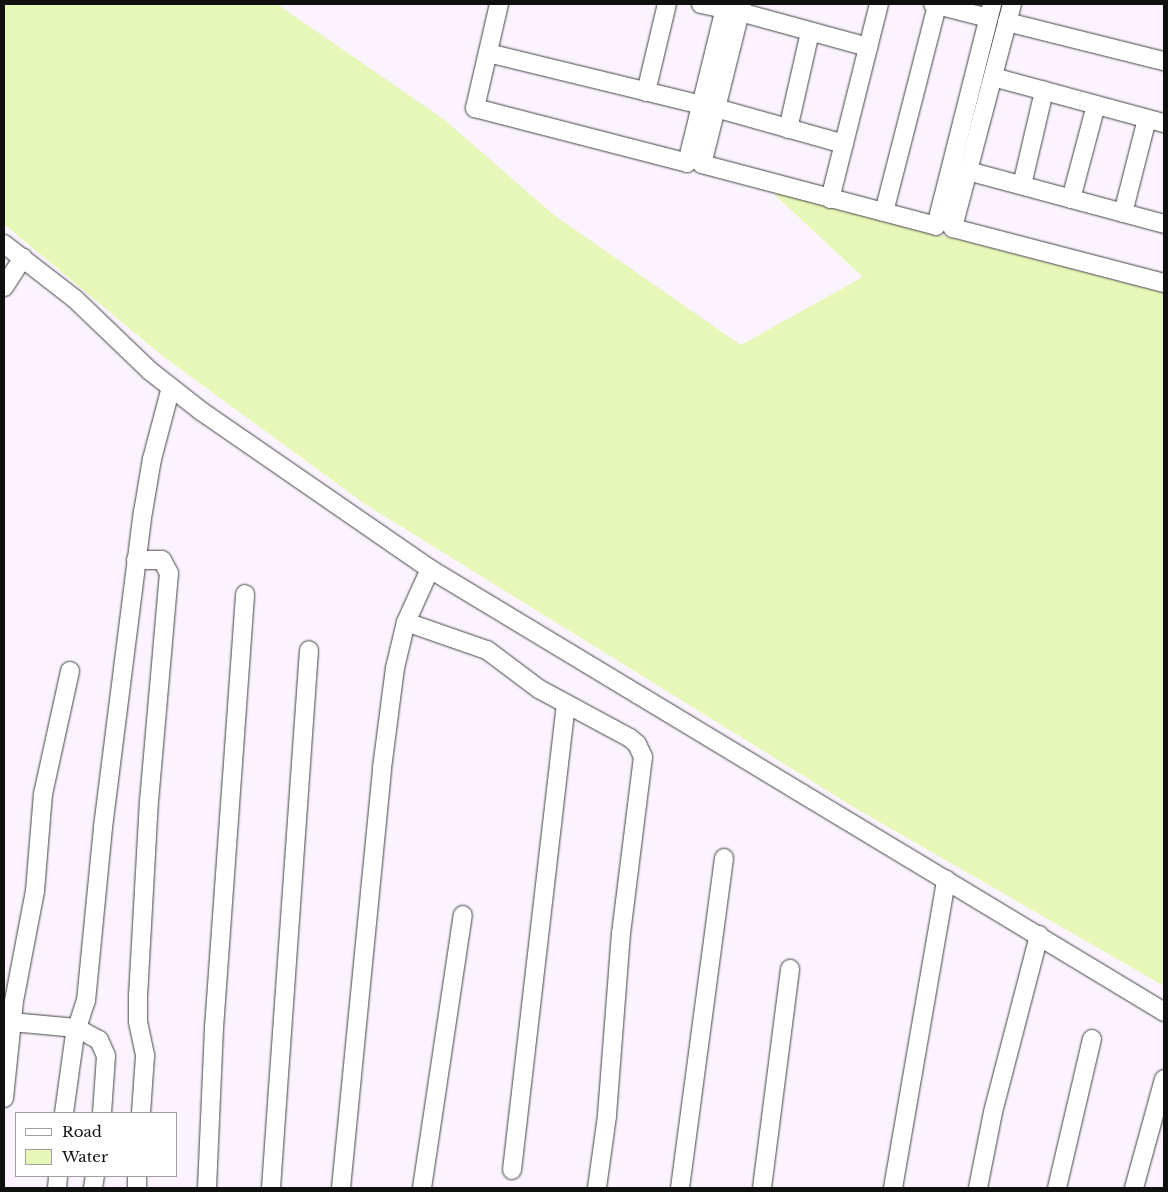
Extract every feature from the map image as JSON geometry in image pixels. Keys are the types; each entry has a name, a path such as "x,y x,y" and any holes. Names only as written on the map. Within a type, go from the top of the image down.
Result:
{"street":[{"path":"499,4 475,108 687,163 708,106 733,7"},
{"path":"646,92 667,4"},
{"path":"701,4 733,7 810,32 868,47"},
{"path":"830,199 880,4"},
{"path":"708,106 702,164 936,226 990,11 935,4 884,212"},
{"path":"1012,4 953,228 1164,283"},
{"path":"1007,22 1164,62"},
{"path":"788,129 810,32"},
{"path":"488,54 708,106 844,144"},
{"path":"993,77 1156,121 1124,213"},
{"path":"1022,185 1044,91"},
{"path":"1072,199 1096,105"},
{"path":"968,171 1164,224"},
{"path":"4,244 75,299 171,387 208,416 430,569 1164,1012"},
{"path":"4,287 23,258"},
{"path":"64,1112 77,1028 86,1001 103,827 136,560 152,459 171,387"},
{"path":"136,560 162,560 169,574 149,800 138,985 138,1022 145,1056 141,1112"},
{"path":"341,1188 382,768 395,668 406,622 430,569"},
{"path":"207,1188 214,1028 245,594"},
{"path":"406,622 474,643 539,689 630,738 640,750 644,764 621,933 608,1116 597,1188"},
{"path":"271,1188 309,650"},
{"path":"4,1098 11,1022 35,891 43,794 70,671"},
{"path":"512,1170 566,705"},
{"path":"680,1188 724,858"},
{"path":"893,1188 946,880"},
{"path":"422,1188 463,915"},
{"path":"978,1188 993,1112 1039,935"},
{"path":"762,1188 790,969"},
{"path":"11,1022 77,1028 95,1037 105,1050 102,1112"},
{"path":"1057,1188 1092,1039"},
{"path":"1134,1188 1164,1086"}],"water":[{"path":"4,4 277,4 445,120 554,215 741,345 863,277 771,191 1164,293 1164,986 857,809 365,504 164,357 4,224"}]}
